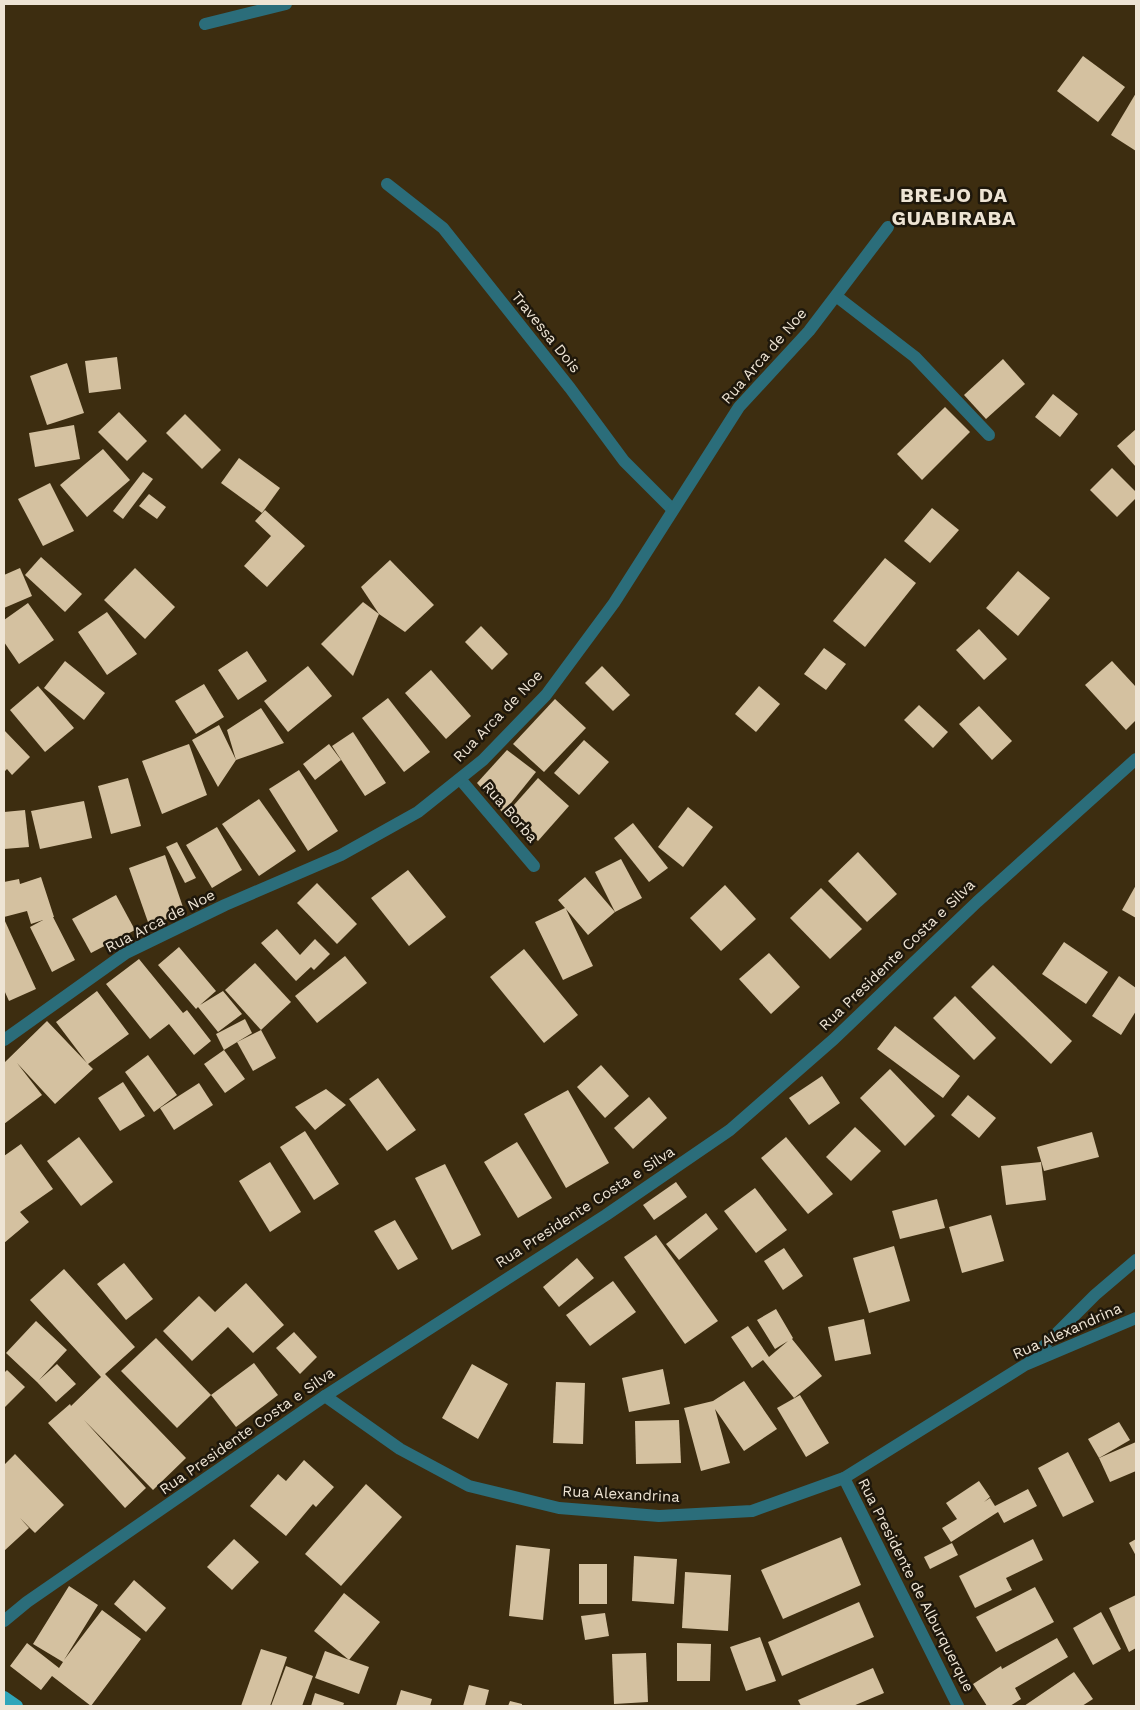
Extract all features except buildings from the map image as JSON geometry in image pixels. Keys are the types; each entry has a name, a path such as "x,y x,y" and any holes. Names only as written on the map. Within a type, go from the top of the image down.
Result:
{"main road":[{"path":"4,1697 17,1706"}],"street":[{"path":"205,24 286,4"},
{"name":"Travessa Dois","path":"387,184 443,228 570,388 624,462 672,509"},
{"name":"Rua Arca de Noe","path":"4,1040 126,953 225,906 341,855 418,812 484,760 546,695 614,603 739,406 810,330 888,227"},
{"path":"836,296 914,357 989,435"},
{"name":"Rua Presidente Costa e Silva","path":"4,1621 27,1602 325,1396 606,1215 730,1130 834,1039 977,902 1136,759"},
{"name":"Rua Borba","path":"460,779 534,866"},
{"path":"1025,1365 1095,1295 1136,1260"},
{"name":"Rua Alexandrina","path":"325,1396 400,1449 469,1486 559,1508 659,1516 752,1511 844,1478 1025,1365 1136,1318"},
{"name":"Rua Presidente de Alburquerque","path":"844,1478 958,1706"}],"district":[{"name":"BREJO DA GUABIRABA","path":"954,206"}]}
